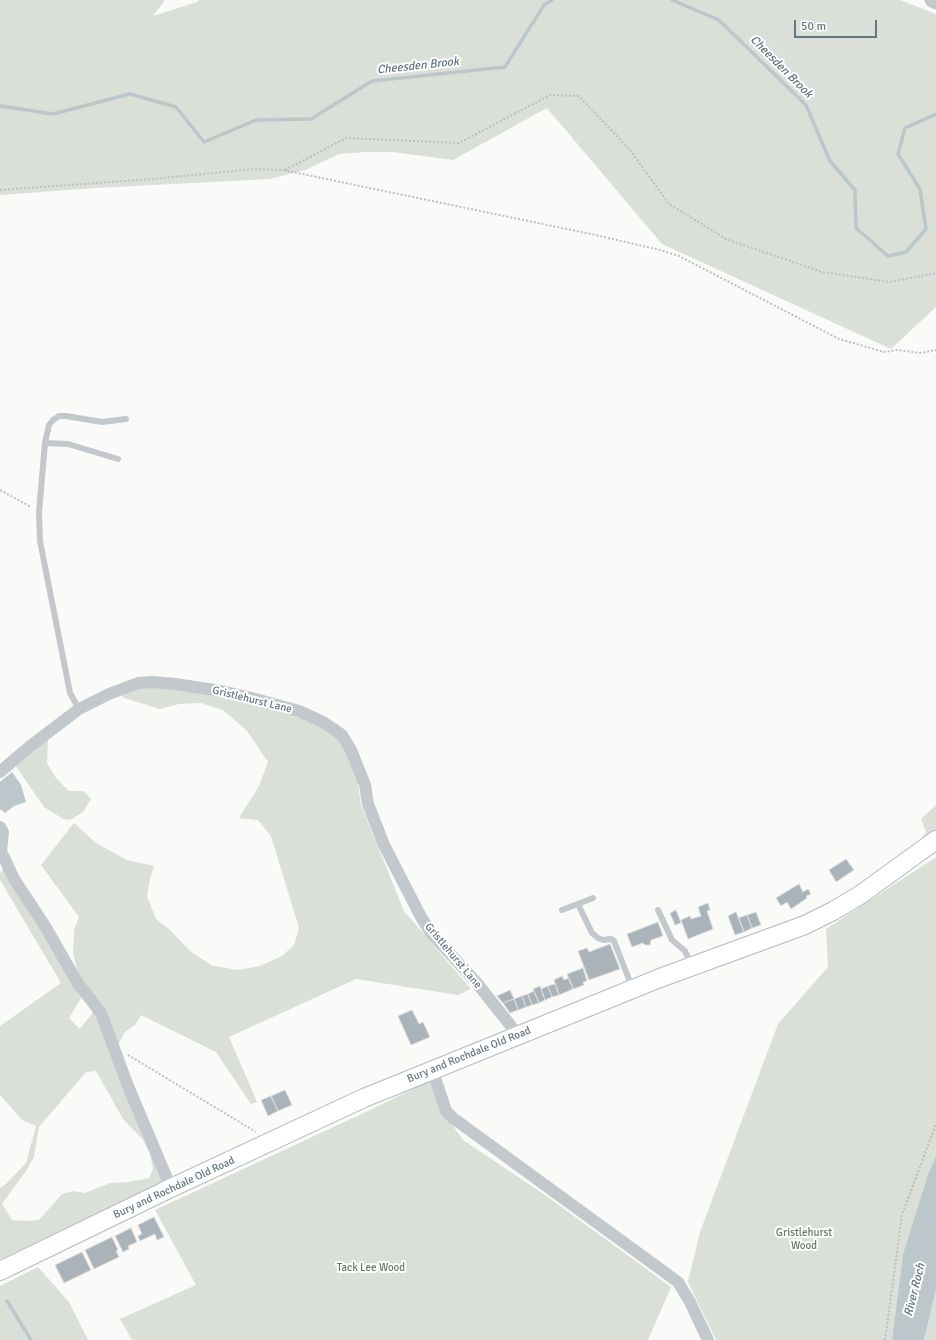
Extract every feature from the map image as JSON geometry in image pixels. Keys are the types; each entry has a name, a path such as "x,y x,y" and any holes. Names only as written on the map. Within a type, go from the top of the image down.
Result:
{"main road":[{"name":"Bury and Rochdale Old Road","path":"0,1271 171,1188 364,1098 432,1069 632,989 805,925 860,895 936,840"}],"street":[{"path":"932,0 936,2"},
{"name":"Gristlehurst Lane","path":"0,772 29,747 79,709 124,687 138,683 152,682 221,691 274,703 305,714 337,730 345,739 351,750 365,785 368,804 384,845 421,917 431,933 476,982 511,1026 516,1036"},
{"path":"0,827 3,832 1,851 14,879 45,926 77,982 101,1013 128,1086 171,1188"},
{"path":"432,1069 446,1111 453,1118 678,1282 690,1302 708,1340"}],"lane":[{"path":"79,709 70,693 40,541 39,512 45,443 50,425 53,420 59,416 102,422 126,419"},
{"path":"45,443 68,444 118,459"},
{"path":"562,910 593,898"},
{"path":"578,904 592,933 603,940 611,939 614,941 632,989"},
{"path":"658,910 672,940 685,951 692,966"}],"path":[{"path":"283,170 346,138 459,143 550,95 579,96 630,150 669,204 726,239 822,272 890,282 936,273"},
{"path":"0,190 152,179 255,169 283,170 591,234 660,250 679,256 839,339 884,352 898,350 920,352 936,350"},
{"path":"0,490 39,512"},
{"path":"112,1044 258,1133 264,1145"},
{"path":"885,1340 902,1215 936,1124"}],"green space":[{"path":"0,0 165,0 153,16 197,2 199,0 900,0 936,14 936,307 891,349 662,244 547,108 453,160 393,152 339,154 305,170 270,179 95,188 0,195"},
{"path":"144,686 176,688 268,705 308,719 333,732 346,749 357,777 361,805 404,911 471,989 458,995 356,979 229,1037 257,1102 251,1104 216,1052 141,1015 135,1025 125,1032 117,1047 80,981 73,953 74,930 79,917 41,865 74,823 96,843 127,860 154,866 147,896 156,919 170,930 190,951 211,965 237,970 260,966 282,956 294,945 299,928 271,836 258,820 239,818 259,786 268,762 247,731 223,710 201,703 179,704 160,709 124,698 120,694"},
{"path":"48,739 47,763 56,778 69,791 84,791 91,799 83,812 70,820 63,819 44,807 15,765"},
{"path":"936,805 936,832 918,843 926,832 921,819"},
{"name":"Gristlehurst Wood","path":"936,857 936,1156 928,1174 903,1254 892,1340 716,1340 688,1282 700,1232 778,1024 828,967 826,929"},
{"path":"5,867 81,998 69,1018 80,1029 94,1011 164,1182 0,1260 0,1188 6,1184 26,1163 36,1126 22,1120 0,1095 0,1026 61,983 0,880 0,873","holes":["96,1071 123,1119 143,1140 150,1154 153,1169 149,1178 129,1182 110,1183 85,1193 74,1191 62,1194 39,1220 12,1220 2,1204 26,1171 34,1157 39,1127 86,1072"]},
{"name":"Tack Lee Wood","path":"429,1081 444,1113 463,1140 545,1195 671,1287 648,1340 132,1340 120,1319 196,1285 155,1210"},
{"path":"38,1267 69,1302 88,1340 0,1340 0,1286"},
{"path":"936,1289 936,1340 924,1340"}],"water":[{"path":"12,772 21,785 26,802 14,806 5,813 0,809 0,782"},
{"name":"River Roch","path":"936,1156 936,1289 924,1340 892,1340 903,1254 928,1174"}],"building":[{"path":"846,859 854,870 836,882 829,870"},
{"path":"799,884 803,892 808,889 811,894 806,896 807,898 791,909 787,902 781,906 776,898"},
{"path":"708,903 710,910 707,911 713,929 688,939 681,920 690,916 691,919 701,916 698,907"},
{"path":"676,910 681,923 675,925 670,913"},
{"path":"736,912 744,932 735,935 728,916"},
{"path":"756,912 761,925 752,928 747,915"},
{"path":"747,915 752,928 744,932 739,918"},
{"path":"658,922 663,936 651,940 650,945 645,945 643,943 632,947 627,934"},
{"path":"610,944 620,969 589,980 578,951 587,948 589,952"},
{"path":"583,968 587,981 583,982 584,985 573,989 567,974"},
{"path":"562,976 564,980 569,978 573,989 559,995 554,980"},
{"path":"555,984 559,995 552,997 548,986"},
{"path":"540,986 545,1000 539,1003 533,989"},
{"path":"548,986 552,997 545,1000 541,989"},
{"path":"510,990 514,999 503,1003 497,996"},
{"path":"534,991 539,1003 532,1005 528,994"},
{"path":"528,994 532,1005 526,1007 522,996"},
{"path":"522,996 526,1007 518,1010 514,999"},
{"path":"514,999 518,1010 510,1013 503,1003"},
{"path":"412,1010 419,1024 423,1022 430,1037 411,1045 398,1016"},
{"path":"285,1090 292,1105 278,1111 271,1096"},
{"path":"271,1096 278,1111 268,1116 261,1100"},
{"path":"154,1217 164,1237 157,1240 155,1234 140,1241 138,1236 142,1234 138,1225"},
{"path":"131,1228 137,1242 128,1246 129,1249 123,1252 115,1236"},
{"path":"112,1237 118,1250 116,1251 119,1257 94,1269 85,1250"},
{"path":"82,1252 91,1270 64,1283 55,1265"}],"waterway":[{"name":"Cheesden Brook","path":"0,106 53,114 130,94 176,107 204,142 256,120 311,119 372,81 505,67 544,5 552,0"},
{"name":"Cheesden Brook","path":"672,0 719,20 806,105 830,161 855,190 856,228 888,256 906,252 926,229 920,189 898,154 905,128 936,114"},
{"path":"7,1301 31,1340"}]}
